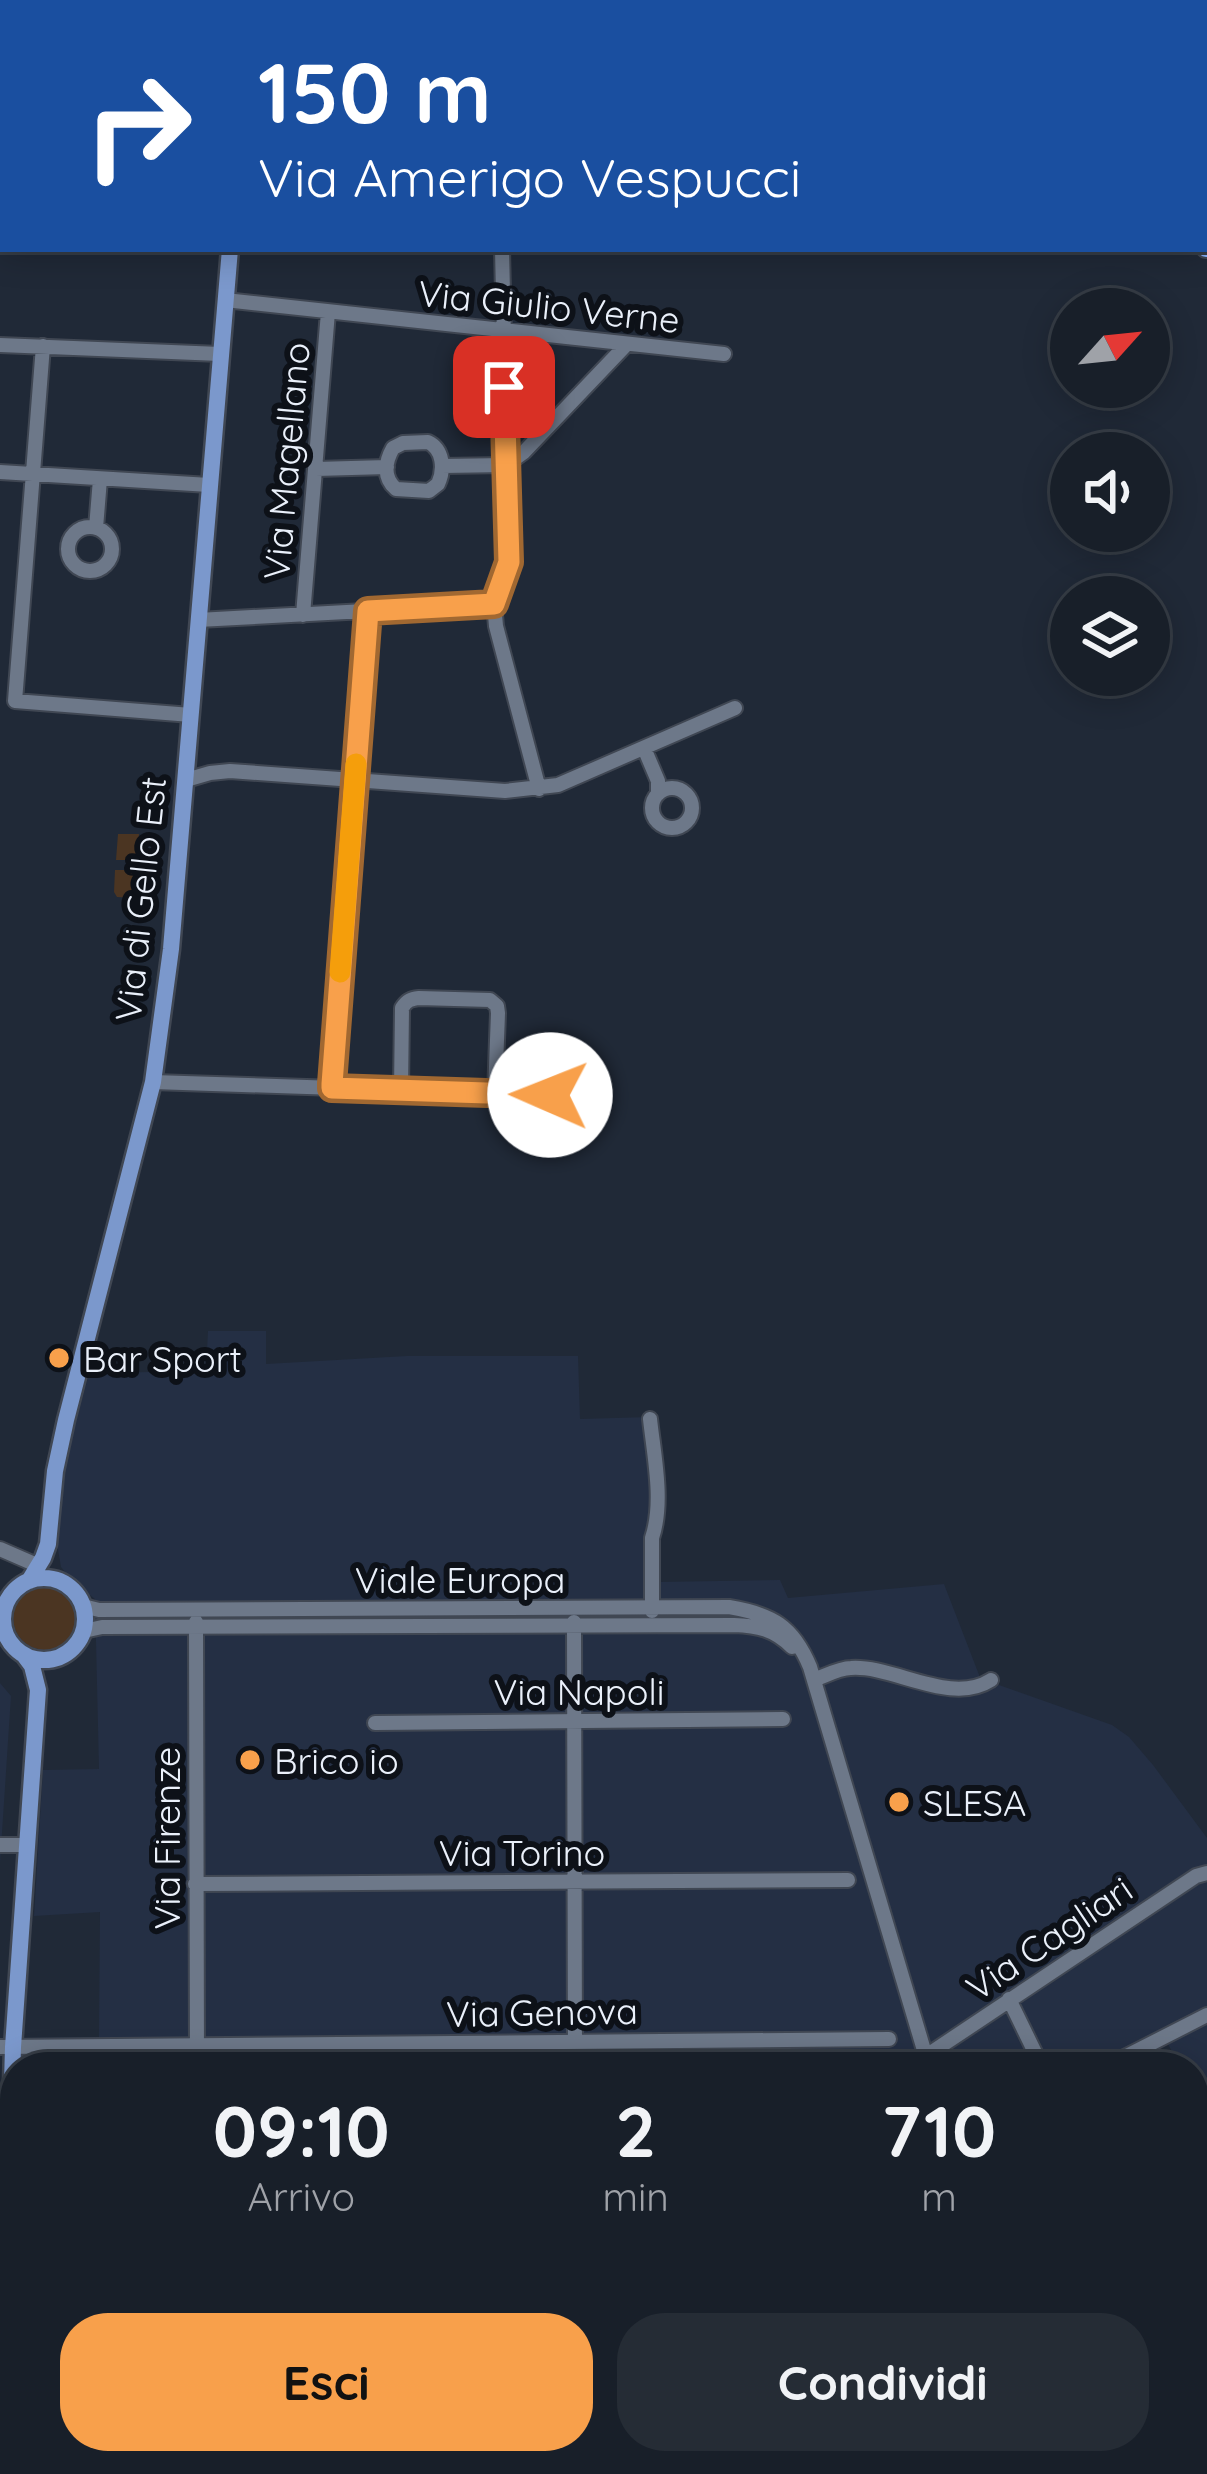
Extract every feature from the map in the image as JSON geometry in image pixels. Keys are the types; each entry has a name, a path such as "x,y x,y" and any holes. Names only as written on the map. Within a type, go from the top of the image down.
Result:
{"main road":[{"name":"Via di Gello Est","path":"46,1574 57,1458 153,1082 167,989 230,252"},
{"path":"7,2047 38,1690 23,1654 3,1632 2,1609 15,1590 46,1574 74,1591 83,1606 84,1631 73,1648 48,1667 38,1690"},
{"path":"23,1654 44,1660 60,1657"}],"street":[{"path":"502,252 509,562 494,604 500,646 539,788"},
{"name":"Via Giulio Verne","path":"225,300 724,354"},
{"name":"Via Magellano","path":"303,615 328,312"},
{"path":"0,345 220,354"},
{"path":"442,466 506,465 626,345"},
{"path":"43,346 15,701 191,715"},
{"path":"403,442 433,444 442,466 439,484 428,491 396,489 388,481 393,448 403,442"},
{"path":"316,469 387,467"},
{"path":"0,472 209,484"},
{"path":"96,528 100,479"},
{"path":"198,620 494,604"},
{"path":"332,1088 368,611"},
{"path":"186,780 230,771 505,791 539,788 735,709"},
{"path":"644,748 662,788"},
{"path":"188,752 230,771"},
{"path":"400,1091 405,1004 419,998 490,1000 498,1013 495,1094"},
{"path":"153,1082 550,1095"},
{"path":"650,1419 656,1482 653,1625"},
{"path":"0,1549 46,1574"},
{"name":"Viale Europa","path":"83,1606 99,1610 729,1607 767,1616 798,1641 812,1673 925,2052"},
{"name":"Via Firenze","path":"195,1609 196,2052"},
{"path":"574,1609 575,2052"},
{"name":"Viale Europa","path":"84,1631 102,1627 761,1628 781,1636 812,1673"},
{"path":"812,1673 851,1667 953,1688 982,1686 991,1680"},
{"name":"Via Napoli","path":"375,1723 783,1719"},
{"path":"0,1845 27,1845"},
{"name":"Via Cagliari","path":"940,2052 1009,1999 1207,1873"},
{"name":"Via Torino","path":"195,1884 848,1880"},
{"path":"1009,1999 1035,2052"},
{"path":"1134,2052 1207,2015"},
{"name":"Via Genova","path":"7,2047 889,2039"},
{"path":"40,2047 40,2052"}],"shaded area":[{"path":"118,834 139,834 137,860 116,860"},
{"path":"115,870 137,870 134,898 117,897"},
{"path":"208,1331 266,1331 266,1364 407,1356 578,1356 580,1419 650,1417 658,1582 780,1580 788,1598 944,1584 987,1686 999,1685 1112,1725 1153,1765 1207,1838 1207,2052 1172,2052 1168,2044 1152,2052 22,2052 22,2038 99,2037 100,1912 34,1916 43,1770 99,1769 95,1599 61,1567 56,1538 64,1464 89,1374 206,1370"},
{"path":"45,1586 68,1595 77,1618 68,1641 45,1650 22,1641 13,1618 22,1595"},
{"path":"0,1683 11,1696 0,1863"}],"slow traffic":[{"path":"340,972 356,764"}],"place":[{"name":"Bar Sport","path":"59,1358"},
{"name":"Brico io","path":"250,1760"},
{"name":"SLESA","path":"899,1802"}],"route":[{"path":"504,387 509,562 494,604 368,611 332,1088 550,1095"}]}
